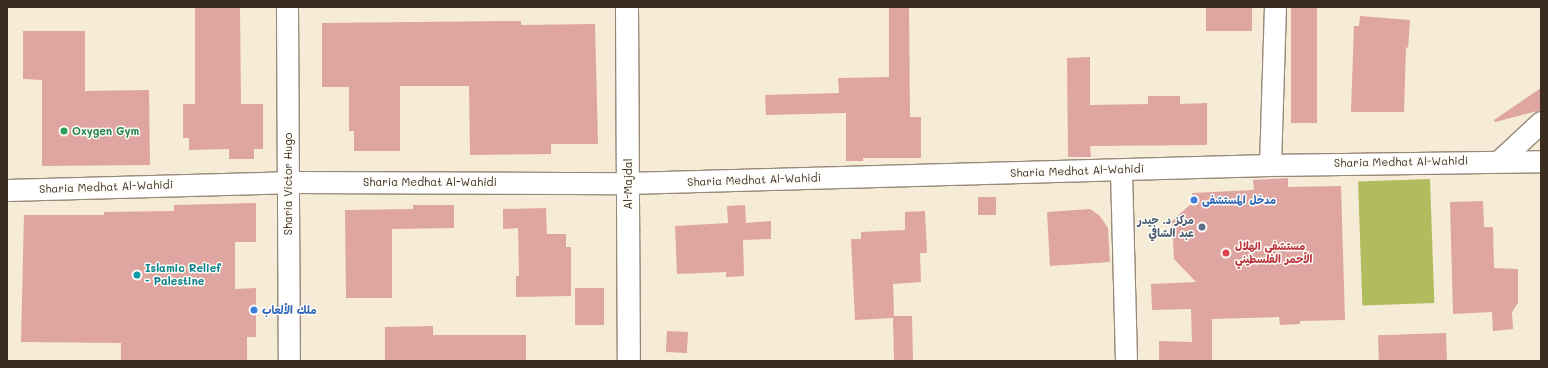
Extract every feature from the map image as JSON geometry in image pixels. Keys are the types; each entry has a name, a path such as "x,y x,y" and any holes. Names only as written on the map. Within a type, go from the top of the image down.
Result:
{"main road":[{"name":"Al-Majdal","path":"627,7 629,361"}],"street":[{"name":"Sharia Victor Hugo","path":"287,7 289,361"},
{"path":"1270,165 1275,7"},
{"path":"1500,160 1541,122"},
{"name":"Sharia Medhat Al-Wahidi","path":"7,190 288,182 627,183 1270,165 1541,160"},
{"path":"1121,170 1126,361"}],"green space":[{"path":"1430,179 1434,303 1362,305 1358,182"}],"building":[{"path":"195,7 240,7 241,104 263,104 263,149 254,149 254,159 229,159 229,149 189,150 189,138 183,138 183,104 195,104"},
{"path":"889,7 909,7 910,117 921,117 921,158 863,158 863,161 846,161 846,113 766,115 765,95 839,93 838,78 889,77"},
{"path":"1206,7 1252,7 1252,31 1206,31"},
{"path":"1291,7 1317,7 1317,123 1291,123"},
{"path":"1360,16 1410,20 1408,48 1406,47 1404,112 1351,112 1354,26 1359,26"},
{"path":"521,21 521,25 595,24 598,144 551,144 551,154 470,155 469,86 400,86 400,151 354,151 354,131 349,131 349,87 322,87 322,23"},
{"path":"23,31 85,31 85,91 149,90 150,165 42,166 42,80 23,79"},
{"path":"1090,57 1090,105 1148,104 1148,96 1180,96 1180,104 1207,103 1207,145 1090,146 1091,157 1068,157 1067,58"},
{"path":"1541,88 1541,110 1495,122 1494,120"},
{"path":"1288,178 1288,187 1341,186 1345,320 1300,321 1300,324 1280,325 1279,317 1212,319 1212,361 1159,361 1159,341 1192,342 1191,309 1152,310 1151,284 1196,282 1174,259 1172,221 1192,203 1192,193 1254,190 1253,180"},
{"path":"978,197 996,197 996,215 978,215"},
{"path":"1483,201 1484,227 1493,227 1494,268 1518,269 1518,303 1512,312 1513,329 1493,331 1492,312 1453,314 1450,202"},
{"path":"256,203 256,242 235,242 235,289 256,288 256,337 247,337 247,361 121,361 121,343 21,342 24,215 104,215 104,212 174,211 174,205"},
{"path":"413,205 454,205 454,228 392,229 392,298 346,298 345,210 413,209"},
{"path":"745,205 746,223 771,221 771,239 743,240 744,276 726,277 726,272 677,274 675,226 728,223 727,206"},
{"path":"546,208 547,234 566,234 566,247 571,247 571,296 516,297 516,276 519,276 518,228 503,229 503,209"},
{"path":"1090,209 1100,216 1108,228 1110,262 1050,266 1047,212"},
{"path":"925,211 927,253 920,253 921,282 893,284 894,316 912,316 913,361 894,361 893,318 855,320 851,239 861,239 861,232 905,230 905,212"},
{"path":"575,288 604,288 604,325 575,325"},
{"path":"433,326 433,335 526,335 526,361 385,361 385,327"},
{"path":"667,331 688,332 687,353 666,352"},
{"path":"1446,333 1447,360 1379,361 1378,335"}],"place":[{"name":"Oxygen Gym","path":"64,131"},
{"name":"مدخل المستشفى","path":"1194,200"},
{"name":"مركز د. حيدر عبد الشافي","path":"1202,227"},
{"name":"مستشفى الهلال الأحمر الفلسطيني","path":"1226,253"},
{"name":"Islamic Relief - Palestine","path":"137,275"},
{"name":"ملك الألعاب","path":"254,310"}]}
